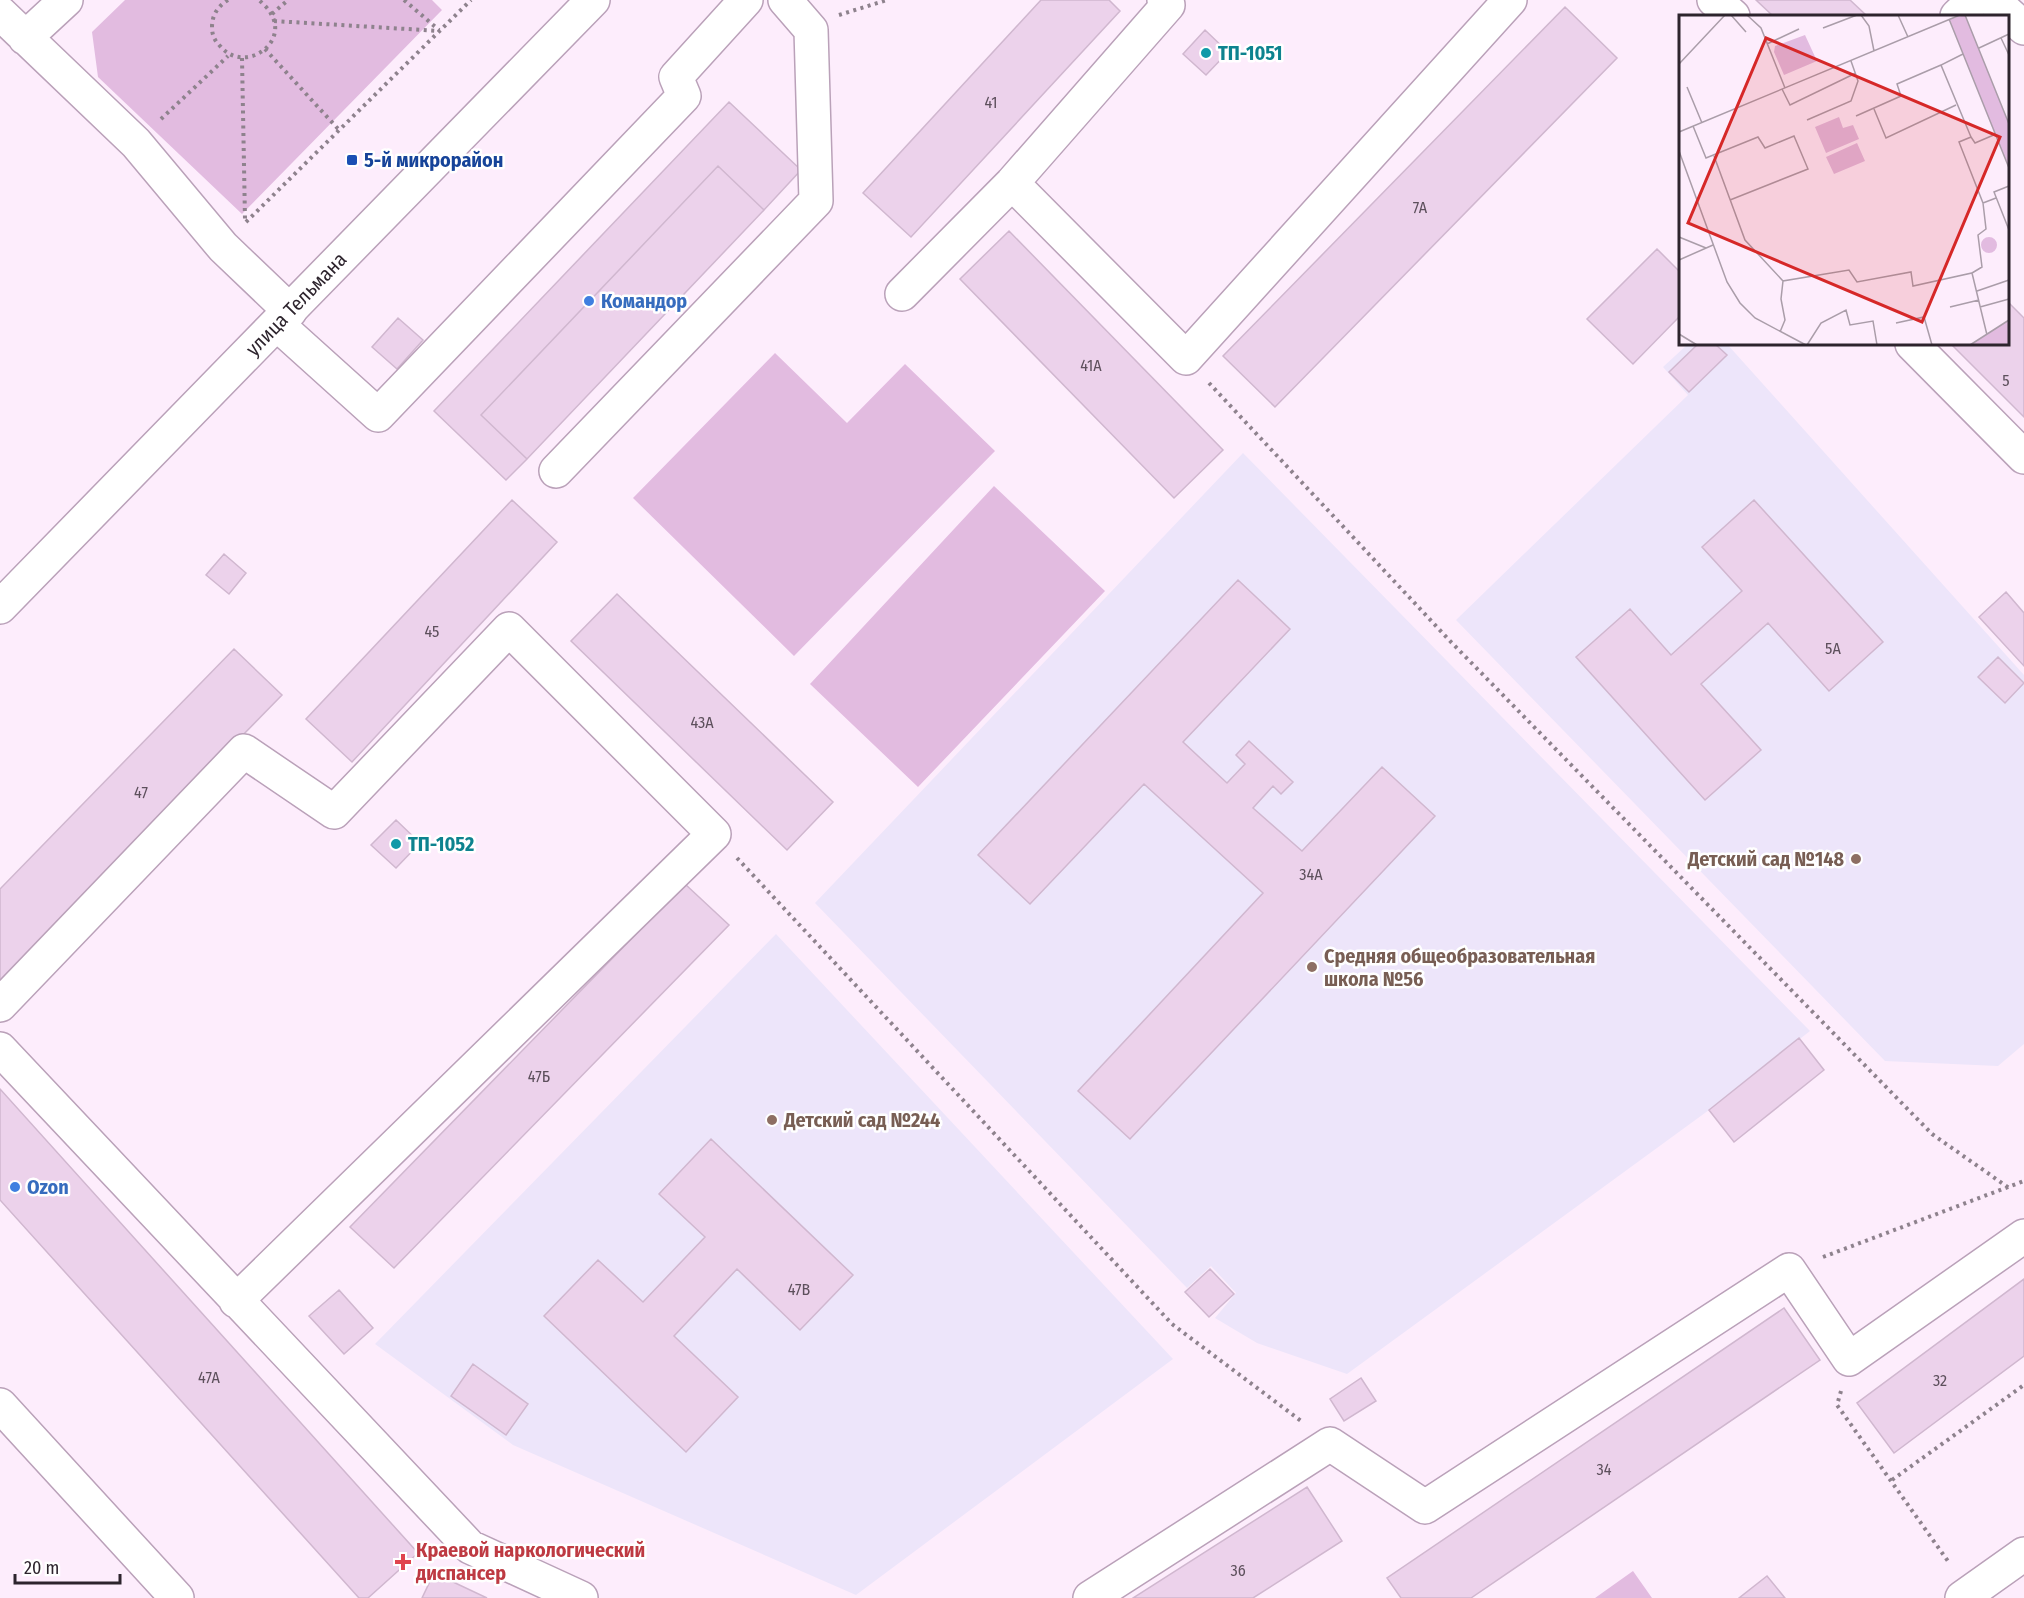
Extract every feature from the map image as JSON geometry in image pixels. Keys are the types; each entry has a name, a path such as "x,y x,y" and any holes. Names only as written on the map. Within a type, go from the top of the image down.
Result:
{"main road":[{"path":"25,38 66,0"},
{"name":"улица Тельмана","path":"0,607 593,0"},
{"path":"0,13 136,143 284,318 378,415 684,96 676,77 746,0"},
{"path":"556,471 816,201 811,30 785,0"},
{"path":"902,294 1012,183 1168,5 1164,0"},
{"path":"1012,183 1186,358 1510,0"},
{"path":"1714,0 1732,15"},
{"path":"1959,15 1974,0"},
{"path":"1993,0 2024,28"},
{"path":"1913,345 2024,457"},
{"path":"0,1005 244,751 334,812 509,628 714,834 236,1301"},
{"path":"0,1048 470,1547 581,1598"},
{"path":"1090,1598 1330,1444 1425,1507 1789,1270 1849,1359 2024,1236"},
{"path":"0,1405 177,1598"},
{"path":"1966,1595 2024,1554"}],"path":[{"path":"228,0 220,2 212,31 215,40 228,56 243,58 259,54 265,49 274,31 272,14 259,0"},
{"path":"272,14 288,0"},
{"path":"404,0 440,31"},
{"path":"243,58 245,223 471,0"},
{"path":"833,17 887,0"},
{"path":"274,21 440,31"},
{"path":"265,49 340,130"},
{"path":"136,143 228,56"},
{"path":"1186,358 1451,642 1932,1134 2009,1188"},
{"path":"714,834 1172,1324 1330,1444"},
{"path":"1789,1270 2024,1181"},
{"path":"1849,1359 1837,1405 1892,1480 1966,1595"},
{"path":"1892,1480 2024,1384"}],"shaded area":[{"path":"125,0 432,0 442,10 242,214 98,77 92,32"},
{"name":"Детский сад №148","path":"1687,345 1728,345 2024,675 2024,1044 1998,1066 1885,1061 1456,620 1688,395 1663,367"},
{"path":"775,353 847,423 905,364 995,451 794,656 633,498"},
{"name":"Средняя общеобразовательная школа №56","path":"1243,453 1810,1031 1709,1110 1347,1374 1257,1343 1215,1318 1236,1293 1211,1266 1187,1288 815,903"},
{"path":"994,486 1105,591 918,787 810,684"},
{"name":"Детский сад №244","path":"776,934 1173,1359 856,1595 513,1445 375,1344"},
{"path":"1633,1571 1652,1598 1595,1598"}],"building":[{"path":"1041,0 1109,0 1120,11 911,237 863,193"},
{"path":"1756,0 1850,0 1866,15 1772,15"},
{"path":"1565,7 1617,58 1275,407 1223,356"},
{"name":"ТП-1051","path":"1205,30 1228,52 1206,75 1183,54"},
{"path":"729,102 801,170 764,210 718,166 481,415 527,459 506,480 434,411"},
{"path":"718,166 764,210 527,459 481,415"},
{"path":"1009,231 1223,450 1174,498 960,279"},
{"path":"1657,249 1679,271 1679,317 1633,364 1587,319"},
{"path":"2009,303 2024,318 2024,417 1952,345 2009,345"},
{"path":"398,318 423,340 397,369 372,347"},
{"path":"1697,345 1716,345 1727,355 1689,392 1669,372"},
{"path":"512,500 557,542 352,762 306,719"},
{"path":"1754,500 1883,642 1829,691 1768,623 1701,684 1761,750 1705,800 1576,657 1630,609 1671,655 1742,591 1702,547"},
{"path":"224,554 246,573 229,594 206,575"},
{"path":"1238,580 1290,629 1183,742 1227,783 1245,764 1236,755 1249,741 1293,782 1281,794 1273,786 1253,808 1302,851 1382,767 1435,816 1130,1139 1078,1091 1263,893 1144,784 1030,904 978,855"},
{"path":"2006,592 2024,613 2024,666 1979,617"},
{"path":"617,594 833,802 787,850 571,641"},
{"path":"234,649 282,695 0,983 0,889"},
{"path":"1998,657 2024,683 2005,703 1978,677"},
{"name":"ТП-1052","path":"396,820 420,843 396,868 371,845"},
{"path":"685,884 729,925 394,1268 350,1227"},
{"path":"1799,1038 1824,1070 1734,1142 1709,1110"},
{"path":"0,1089 418,1553 368,1598 359,1598 0,1200"},
{"path":"711,1139 853,1275 800,1330 737,1269 674,1336 738,1397 686,1452 544,1316 598,1260 643,1302 705,1237 659,1194"},
{"path":"1210,1269 1234,1294 1209,1317 1185,1292"},
{"path":"2024,1279 2024,1356 1894,1453 1857,1403"},
{"path":"339,1290 373,1328 344,1354 309,1316"},
{"path":"1784,1308 1820,1360 1471,1598 1401,1598 1387,1578"},
{"path":"473,1364 528,1404 506,1435 451,1396"},
{"path":"1361,1378 1376,1401 1344,1421 1330,1399"},
{"path":"1307,1487 1342,1541 1253,1598 1133,1598"},
{"path":"434,1573 487,1598 422,1598"},
{"path":"1767,1576 1785,1598 1739,1598"}],"place":[{"name":"ТП-1051","path":"1206,53"},
{"name":"5-й микрорайон","path":"352,160"},
{"name":"Командор","path":"589,301"},
{"name":"ТП-1052","path":"396,844"},
{"name":"Детский сад №148","path":"1856,859"},
{"name":"Средняя общеобразовательная школа №56","path":"1312,967"},
{"name":"Детский сад №244","path":"772,1120"},
{"name":"Ozon","path":"15,1187"},
{"name":"Краевой наркологический диспансер","path":"403,1562"}]}
